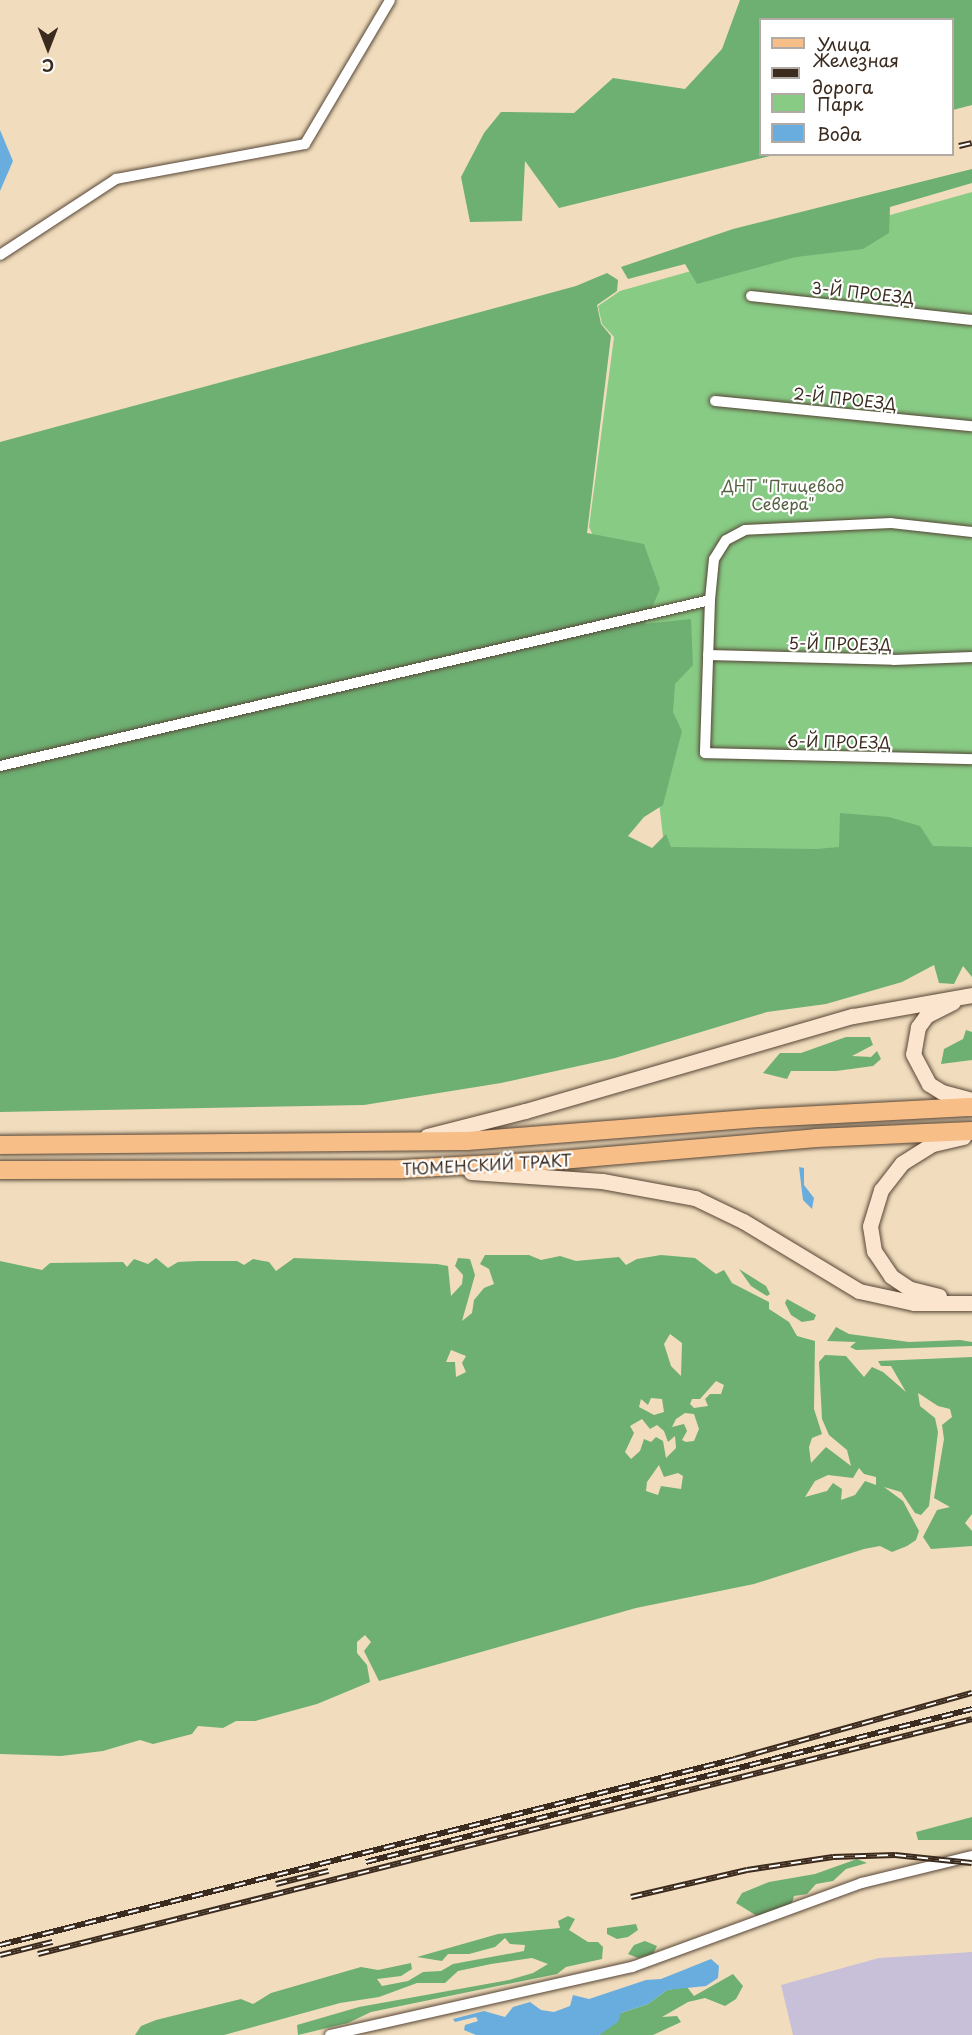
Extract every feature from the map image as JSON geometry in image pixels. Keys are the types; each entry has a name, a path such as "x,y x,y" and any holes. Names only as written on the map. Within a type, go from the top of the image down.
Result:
{"main road":[{"path":"972,996 954,1001 926,1016 913,1039 913,1054 929,1084 942,1092 972,1100"},
{"path":"383,1144 475,1126 853,1016 972,996"},
{"name":"ТЮМЕНСКИЙ ТРАКТ","path":"0,1145 383,1144 972,1107"},
{"path":"972,1133 933,1144 902,1163 881,1190 870,1226 874,1251 891,1276 925,1294 972,1302"},
{"name":"ТЮМЕНСКИЙ ТРАКТ","path":"0,1170 402,1169 561,1160 816,1138 972,1133"},
{"path":"402,1169 567,1177 668,1191 717,1207 859,1291 914,1303 972,1302"}],"street":[{"path":"0,255 116,179 305,144 390,0"},
{"name":"3-Й ПРОЕЗД","path":"751,296 972,320"},
{"name":"2-Й ПРОЕЗД","path":"715,401 972,426"},
{"path":"708,655 714,559 726,540 745,530 891,523 972,532"},
{"path":"0,766 710,600"},
{"name":"5-Й ПРОЕЗД","path":"708,655 894,660 972,657"},
{"name":"6-Й ПРОЕЗД","path":"708,655 705,753 972,759"},
{"path":"330,2035 632,1967 862,1883 972,1856"}],"shaded area":[{"path":"972,1952 972,2035 793,2035 781,1985 879,1958"}],"green space":[{"path":"740,0 972,0 972,105 954,110 954,18 759,18 759,156 770,156 559,208 525,161 522,221 470,222 461,177 484,133 501,112 574,113 613,78 685,89 722,49"},
{"path":"972,169 972,183 890,207 889,233 863,249 796,257 697,284 685,264 628,279 621,267 733,229"},
{"name":"ДНТ \"Птицевод Севера\"","path":"972,192 972,851 665,853 639,634 589,527 614,337 602,324 598,306 620,291"},
{"path":"607,273 618,280 617,291 597,305 601,324 611,336 587,533 644,544 660,589 645,624 691,619 693,665 675,684 673,712 682,731 663,805 644,817 628,836 652,848 666,834 671,847 817,849 839,847 840,813 889,817 920,826 933,846 972,847 972,977 963,966 954,984 939,983 934,965 902,982 826,1004 767,1012 615,1058 501,1083 364,1105 0,1112 0,442 576,286"},
{"path":"966,1030 972,1032 972,1060 941,1064 944,1049 963,1039"},
{"path":"846,1037 870,1037 873,1045 852,1056 871,1057 877,1051 881,1059 873,1066 836,1071 791,1071 787,1079 763,1073 780,1053 801,1053"},
{"path":"485,1255 529,1255 541,1260 560,1256 576,1261 619,1257 626,1265 637,1259 661,1255 695,1258 716,1274 724,1270 732,1283 769,1302 769,1309 789,1322 797,1336 815,1341 814,1409 822,1434 812,1438 809,1447 811,1463 826,1447 851,1466 847,1450 829,1435 822,1419 819,1362 825,1355 846,1356 864,1377 872,1367 883,1372 906,1392 891,1366 881,1366 878,1361 972,1357 972,1514 965,1523 972,1531 972,1546 931,1549 923,1537 937,1510 950,1507 934,1498 944,1439 942,1425 952,1417 950,1409 938,1406 918,1393 920,1406 935,1418 938,1432 929,1506 921,1515 915,1513 901,1492 884,1487 903,1501 919,1531 916,1540 892,1552 880,1546 864,1549 754,1584 636,1608 379,1681 364,1651 371,1642 365,1635 357,1642 357,1653 367,1665 370,1682 317,1704 255,1721 236,1721 223,1728 198,1726 192,1734 153,1744 140,1740 103,1751 61,1756 0,1754 0,1261 42,1270 50,1263 123,1262 127,1267 134,1259 148,1264 156,1258 168,1268 178,1262 198,1261 237,1261 244,1265 253,1259 269,1262 276,1271 294,1258 437,1264 448,1266 451,1296 462,1284 463,1275 455,1266 458,1258 470,1259 475,1275 462,1321 472,1313 474,1300 484,1288 494,1284 489,1269 480,1264","holes":["670,1334 682,1343 681,1376 671,1366 664,1344","451,1350 466,1356 462,1363 466,1372 456,1377 455,1362 446,1362","716,1381 724,1385 721,1394 710,1394 705,1399 708,1406 694,1408 690,1404 692,1399 700,1399","651,1398 662,1399 664,1412 654,1415 639,1407 641,1399 648,1405","685,1413 694,1414 699,1429 694,1441 686,1442 682,1440 687,1431 684,1424 672,1427 676,1419","642,1419 650,1429 657,1425 664,1431 668,1442 675,1436 676,1448 666,1458 663,1441 656,1437 651,1442 644,1439 640,1451 631,1459 625,1452 634,1433 630,1426","659,1465 664,1477 678,1473 683,1476 681,1489 661,1486 658,1495 646,1491 647,1482","859,1468 864,1474 876,1477 876,1485 865,1481 855,1495 841,1500 842,1489 833,1483 827,1491 805,1497 815,1481 828,1475 853,1478"]},
{"path":"739,1269 766,1286 770,1294 767,1296 751,1286"},
{"path":"787,1299 816,1315 814,1320 802,1322 791,1315 785,1303"},
{"path":"836,1327 849,1334 909,1342 960,1340 972,1342 972,1346 856,1350 850,1347 856,1342 827,1341"},
{"path":"972,1817 972,1840 918,1840 916,1832"},
{"path":"857,1859 867,1863 846,1869 833,1881 816,1884 807,1894 794,1896 791,1906 757,1916 736,1903 742,1893 769,1882 815,1874"},
{"path":"568,1916 575,1919 569,1930 588,1942 598,1942 603,1947 602,1959 566,1967 557,1974 371,2012 348,2023 298,2035 297,2025 359,2007 509,1980 533,1973 548,1964 532,1958 458,1971 445,1983 417,1983 379,1997 340,2003 224,2035 135,2035 141,2026 156,2020 241,1999 253,2004 271,1993 361,1967 378,1970 411,1963 412,1969 401,1976 377,1979 382,1986 408,1981 423,1972 441,1971 453,1964 524,1951 525,1945 510,1944 505,1938 495,1947 469,1954 448,1954 442,1961 417,1957 498,1934 560,1928 558,1921"},
{"path":"636,1924 638,1930 628,1937 617,1939 607,1934 607,1928"},
{"path":"645,1941 657,1946 653,1954 638,1958 628,1954 634,1945"},
{"path":"733,1974 743,1986 736,1999 725,2006 705,1998 688,2002 662,2017 677,2016 681,2022 653,2035 599,2035 621,2013 648,2004 667,1990 687,1987 694,1996"}],"water":[{"path":"0,130 13,161 0,191"},
{"path":"799,1167 804,1168 804,1185 814,1198 812,1209 803,1200"},
{"path":"711,1959 719,1966 718,1978 706,1986 667,1990 648,2004 621,2013 618,2022 599,2035 476,2035 464,2030 465,2025 478,2021 476,2017 455,2022 453,2019 484,2011 505,2017 513,2007 530,2002 541,2010 554,2012 570,2006 573,1995 589,1999 646,1980 661,1979"}],"railway":[{"path":"959,146 972,143"},
{"path":"0,1945 735,1759 972,1693"},
{"path":"366,1862 972,1709"},
{"path":"38,1954 972,1719"},
{"path":"631,1897 747,1870 833,1857 895,1855 972,1863"},
{"path":"276,1884 328,1871"},
{"path":"0,1955 52,1942"}]}
